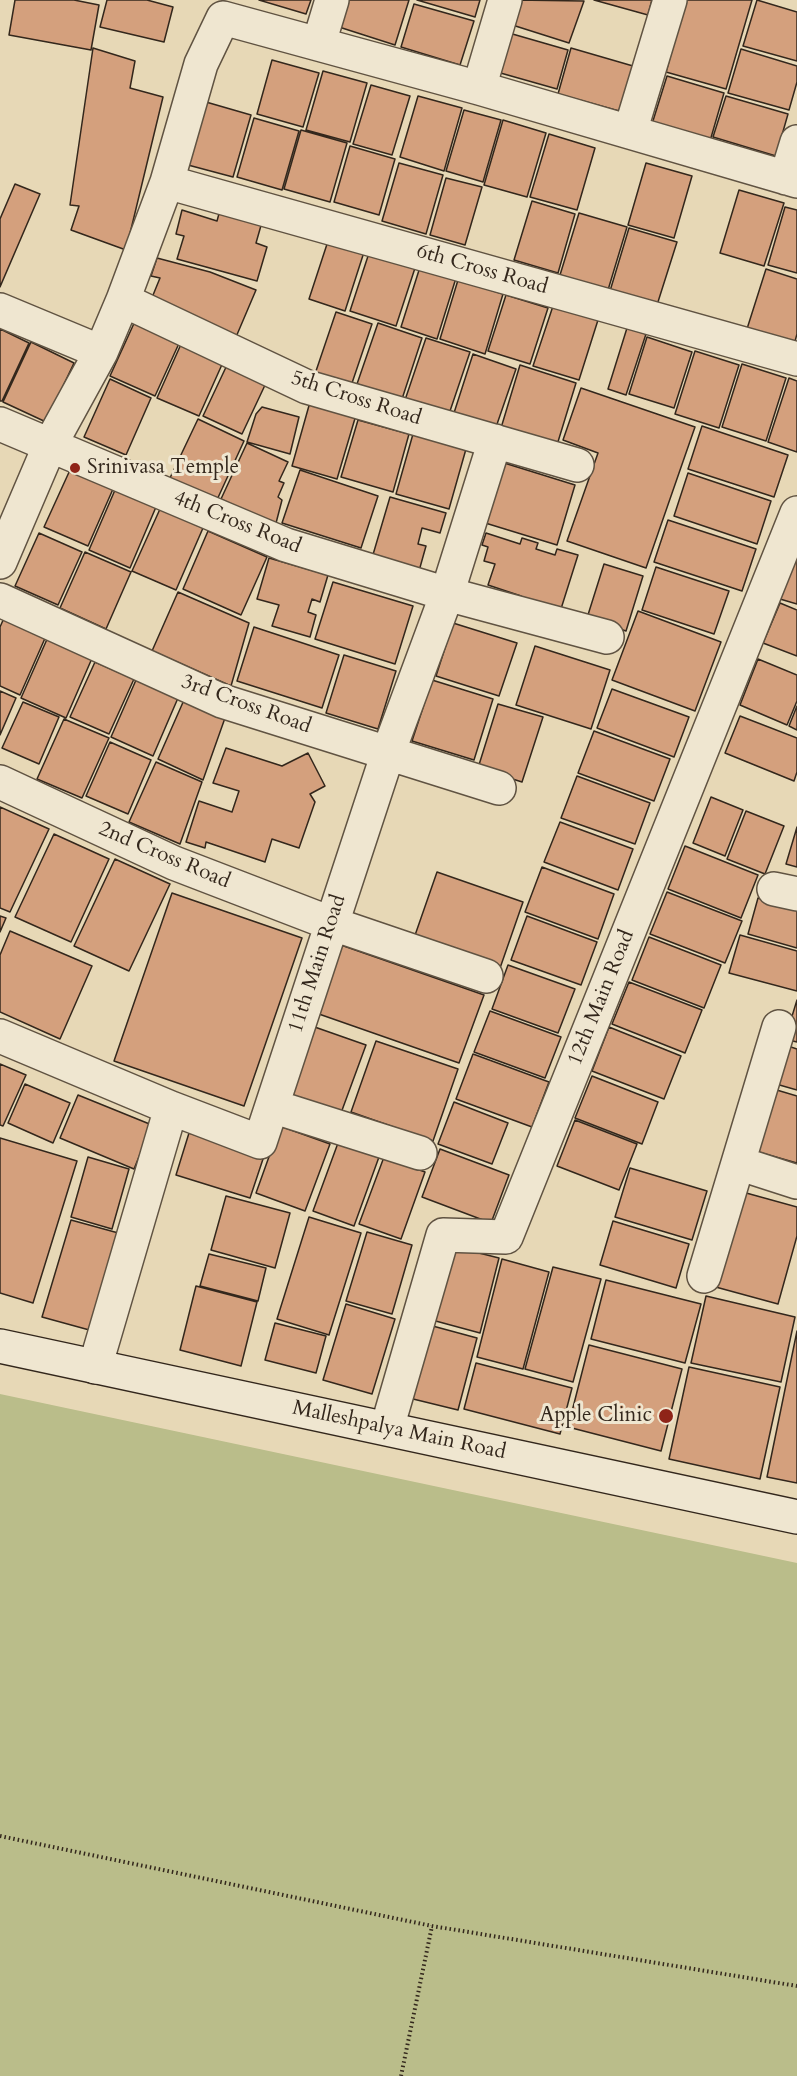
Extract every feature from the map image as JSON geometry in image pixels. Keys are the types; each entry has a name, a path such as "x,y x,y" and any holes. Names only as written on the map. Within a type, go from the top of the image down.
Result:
{"street":[{"path":"319,43 332,0"},
{"path":"479,88 505,0"},
{"path":"630,132 670,0"},
{"path":"0,562 50,445 100,352 123,300 167,182 201,64 225,9 319,43 791,179 797,142"},
{"name":"6th Cross Road","path":"167,182 797,359"},
{"name":"5th Cross Road","path":"123,300 307,387 577,465"},
{"path":"0,310 100,352"},
{"name":"4th Cross Road","path":"0,424 286,545 447,594 607,638"},
{"name":"11th Main Road","path":"171,1108 260,1142 330,923 388,753 447,594 495,441"},
{"name":"12th Main Road","path":"387,1428 443,1235 506,1237 797,513"},
{"name":"3rd Cross Road","path":"0,600 222,701 499,788"},
{"name":"2nd Cross Road","path":"0,782 174,864 330,923 486,976"},
{"path":"704,1276 779,1028"},
{"path":"0,1036 171,1108 95,1367"},
{"path":"272,1106 420,1153"},
{"path":"738,1163 797,1182"},
{"name":"Malleshpalya Main Road","path":"0,1346 797,1517"}],"path":[{"path":"0,1836 432,1926 797,1986"},
{"path":"401,2076 432,1926"}],"green space":[{"path":"0,1394 797,1563 797,2076 0,2076"}],"building":[{"path":"15,0 74,0 99,5 91,50 9,35"},
{"path":"107,0 147,0 173,7 164,42 100,27"},
{"path":"259,0 311,0 306,14"},
{"path":"347,0 409,0 395,45 339,27"},
{"path":"417,0 480,0 475,17"},
{"path":"514,0 584,1 569,43 506,23"},
{"path":"594,0 652,0 648,15"},
{"path":"686,0 752,0 726,89 666,72"},
{"path":"757,0 797,12 797,61 743,46"},
{"path":"414,4 474,21 460,65 401,47"},
{"path":"509,33 568,50 557,89 497,72"},
{"path":"93,48 135,61 130,88 163,97 126,250 71,230 79,206 70,205"},
{"path":"571,48 633,66 619,111 558,94"},
{"path":"741,49 797,66 797,82 789,110 728,93"},
{"path":"272,60 319,73 303,127 257,114"},
{"path":"323,71 367,83 350,142 306,130"},
{"path":"667,76 724,93 710,141 652,124"},
{"path":"371,85 410,96 392,155 353,144"},
{"path":"418,96 462,108 444,171 400,157"},
{"path":"726,96 788,114 776,156 713,137"},
{"path":"206,102 251,115 233,177 188,165"},
{"path":"464,110 501,120 483,182 446,171"},
{"path":"254,118 299,131 282,190 237,177"},
{"path":"503,120 546,133 527,197 484,185"},
{"path":"301,130 347,143 330,202 284,189"},
{"path":"549,134 595,148 577,210 530,197"},
{"path":"350,146 395,159 379,215 334,202"},
{"path":"399,163 443,175 426,234 382,221"},
{"path":"646,163 692,176 674,238 628,225"},
{"path":"446,178 482,187 465,245 430,235"},
{"path":"15,184 40,194 0,287 0,219"},
{"path":"739,190 784,203 764,266 720,253"},
{"path":"532,201 575,214 558,273 514,260"},
{"path":"785,207 797,210 797,273 768,265"},
{"path":"182,210 217,221 220,210 262,222 256,243 267,247 257,281 177,259 184,236 176,234"},
{"path":"579,213 627,227 608,290 560,275"},
{"path":"629,228 677,242 657,305 610,291"},
{"path":"329,238 365,249 345,311 309,299"},
{"path":"370,250 416,265 396,326 350,311"},
{"path":"157,258 210,272 256,290 236,337 151,300 160,278 151,276"},
{"path":"420,267 456,278 437,339 401,327"},
{"path":"766,269 797,279 797,334 794,345 746,332"},
{"path":"458,280 503,294 485,354 440,339"},
{"path":"506,295 548,308 530,364 488,351"},
{"path":"553,306 598,320 579,380 533,366"},
{"path":"336,312 372,324 351,386 315,374"},
{"path":"136,319 181,339 155,396 110,376"},
{"path":"378,323 422,338 402,399 357,384"},
{"path":"627,328 646,334 626,395 608,389"},
{"path":"0,329 29,343 2,401 0,401"},
{"path":"647,337 692,352 674,408 629,394"},
{"path":"426,338 470,352 449,414 405,400"},
{"path":"31,342 74,363 46,422 3,402"},
{"path":"182,342 224,360 199,416 157,398"},
{"path":"695,351 739,365 719,428 675,414"},
{"path":"473,354 516,369 495,430 453,416"},
{"path":"742,364 786,378 766,441 722,427"},
{"path":"227,365 266,383 242,434 203,416"},
{"path":"520,365 576,383 557,445 501,428"},
{"path":"789,378 797,381 797,452 768,442"},
{"path":"110,379 151,398 126,455 84,437"},
{"path":"581,388 695,427 646,568 567,541 598,453 563,440"},
{"path":"310,402 356,415 337,479 292,466"},
{"path":"262,407 299,417 290,454 247,442 256,414"},
{"path":"198,419 244,441 216,502 169,480"},
{"path":"358,420 409,434 393,492 341,477"},
{"path":"702,426 788,455 774,497 688,469"},
{"path":"413,434 466,449 449,509 396,494"},
{"path":"247,443 288,462 279,481 284,483 278,497 282,500 275,527 221,499"},
{"path":"501,462 575,485 557,545 482,522"},
{"path":"70,470 113,489 88,546 44,527"},
{"path":"300,470 378,496 361,548 282,523"},
{"path":"688,473 771,501 757,544 674,516"},
{"path":"115,490 156,507 130,568 89,550"},
{"path":"390,497 446,513 440,533 422,528 418,544 426,546 419,571 372,558"},
{"path":"160,509 203,528 176,590 132,571"},
{"path":"668,520 756,549 742,591 654,562"},
{"path":"208,531 267,557 241,615 183,589"},
{"path":"39,533 82,552 58,605 15,586"},
{"path":"486,533 520,544 522,538 538,543 536,549 555,555 557,549 578,555 560,612 520,599 521,596 488,585 495,564 484,561 488,547 482,545"},
{"path":"85,552 131,572 106,629 60,608"},
{"path":"269,558 328,575 320,602 312,599 308,612 316,615 310,637 272,626 279,605 257,599"},
{"path":"793,558 797,559 797,604 780,599"},
{"path":"604,564 643,576 626,631 587,618"},
{"path":"656,567 729,591 714,634 642,610"},
{"path":"333,582 413,606 395,664 315,639"},
{"path":"178,592 249,623 231,686 152,651"},
{"path":"780,603 797,610 797,656 763,643"},
{"path":"638,611 721,642 695,711 612,680"},
{"path":"4,618 46,636 20,695 0,686 0,627"},
{"path":"453,623 517,643 499,696 436,676"},
{"path":"254,627 339,655 322,708 237,681"},
{"path":"48,637 93,656 66,718 21,698"},
{"path":"535,646 610,670 591,729 516,705"},
{"path":"344,655 396,671 378,729 326,713"},
{"path":"758,659 797,675 797,701 787,725 740,705"},
{"path":"95,662 134,679 109,734 70,717"},
{"path":"136,680 178,698 153,756 111,737"},
{"path":"432,680 493,699 474,760 412,741"},
{"path":"612,689 689,717 674,757 597,728"},
{"path":"0,691 16,698 0,735"},
{"path":"184,700 225,718 203,780 158,759"},
{"path":"23,702 59,717 39,764 2,748"},
{"path":"498,704 543,717 522,782 478,768"},
{"path":"797,706 797,730 789,726"},
{"path":"740,716 797,738 797,772 794,781 725,753"},
{"path":"64,719 109,738 82,798 37,779"},
{"path":"594,731 670,759 654,801 578,773"},
{"path":"110,742 151,760 128,814 86,796"},
{"path":"226,748 282,766 308,753 325,786 310,794 315,802 299,848 272,839 265,862 206,842 205,848 186,842 199,801 232,812 239,791 213,783"},
{"path":"156,762 202,782 180,844 129,822"},
{"path":"577,776 650,803 635,844 561,818"},
{"path":"711,797 743,810 725,856 693,843"},
{"path":"0,807 49,829 10,912 0,908"},
{"path":"746,811 784,826 765,874 727,859"},
{"path":"560,822 633,849 618,890 544,862"},
{"path":"797,827 797,867 786,864"},
{"path":"54,834 109,859 71,942 15,917"},
{"path":"685,846 758,875 741,918 668,889"},
{"path":"115,859 170,884 129,971 74,946"},
{"path":"542,867 614,894 598,939 525,912"},
{"path":"437,872 523,902 499,971 413,941"},
{"path":"667,892 742,921 725,963 650,934"},
{"path":"172,893 302,938 244,1106 114,1061"},
{"path":"758,898 797,909 797,948 748,934"},
{"path":"0,916 6,918 0,932"},
{"path":"527,916 597,942 581,985 511,960"},
{"path":"10,931 92,966 60,1039 0,1012 0,955"},
{"path":"740,935 797,951 797,991 729,973"},
{"path":"649,937 721,965 704,1008 632,980"},
{"path":"341,945 484,995 459,1063 316,1013"},
{"path":"508,965 575,989 558,1033 492,1009"},
{"path":"629,982 702,1010 685,1053 612,1024"},
{"path":"797,1000 797,1042 785,1039"},
{"path":"490,1011 561,1037 545,1078 474,1052"},
{"path":"309,1025 366,1045 341,1113 284,1092"},
{"path":"609,1027 681,1056 664,1099 592,1071"},
{"path":"376,1041 458,1069 433,1141 351,1112"},
{"path":"788,1046 797,1049 797,1090 776,1084"},
{"path":"473,1054 549,1082 532,1127 456,1099"},
{"path":"0,1064 26,1075 3,1126 0,1125"},
{"path":"592,1076 658,1102 642,1144 575,1118"},
{"path":"25,1084 70,1103 53,1143 8,1123"},
{"path":"770,1088 797,1096 797,1163 751,1150"},
{"path":"78,1095 152,1125 134,1169 60,1138"},
{"path":"454,1102 508,1123 492,1164 438,1144"},
{"path":"575,1120 637,1144 619,1190 557,1166"},
{"path":"280,1126 330,1144 305,1211 256,1193"},
{"path":"189,1133 264,1156 250,1198 176,1175"},
{"path":"0,1138 77,1161 33,1303 0,1293"},
{"path":"338,1143 379,1157 354,1226 313,1211"},
{"path":"440,1149 509,1175 491,1223 422,1197"},
{"path":"88,1157 129,1169 112,1229 71,1217"},
{"path":"384,1157 425,1172 401,1239 359,1224"},
{"path":"630,1168 707,1191 692,1240 615,1217"},
{"path":"739,1191 797,1207 797,1236 778,1304 712,1286"},
{"path":"226,1196 290,1213 275,1268 211,1250"},
{"path":"309,1217 361,1233 329,1335 277,1319"},
{"path":"71,1220 122,1234 93,1331 42,1317"},
{"path":"613,1221 689,1244 676,1288 600,1265"},
{"path":"367,1232 412,1245 392,1314 346,1301"},
{"path":"451,1246 499,1258 480,1333 432,1320"},
{"path":"209,1254 266,1268 258,1301 200,1286"},
{"path":"502,1259 549,1272 523,1369 477,1357"},
{"path":"553,1267 601,1279 573,1382 525,1369"},
{"path":"606,1280 701,1304 685,1363 591,1339"},
{"path":"196,1286 257,1302 241,1366 180,1350"},
{"path":"706,1296 795,1317 781,1382 691,1363"},
{"path":"346,1304 395,1319 372,1394 323,1380"},
{"path":"275,1323 326,1336 316,1373 265,1360"},
{"path":"429,1325 477,1338 458,1410 409,1398"},
{"path":"797,1331 797,1483 767,1477"},
{"path":"589,1345 682,1369 661,1451 568,1427"},
{"path":"476,1363 572,1388 560,1434 464,1409"},
{"path":"689,1367 780,1387 760,1479 669,1459"}],"place":[{"name":"Srinivasa Temple","path":"75,468"},
{"name":"Apple Clinic","path":"666,1416"}]}
